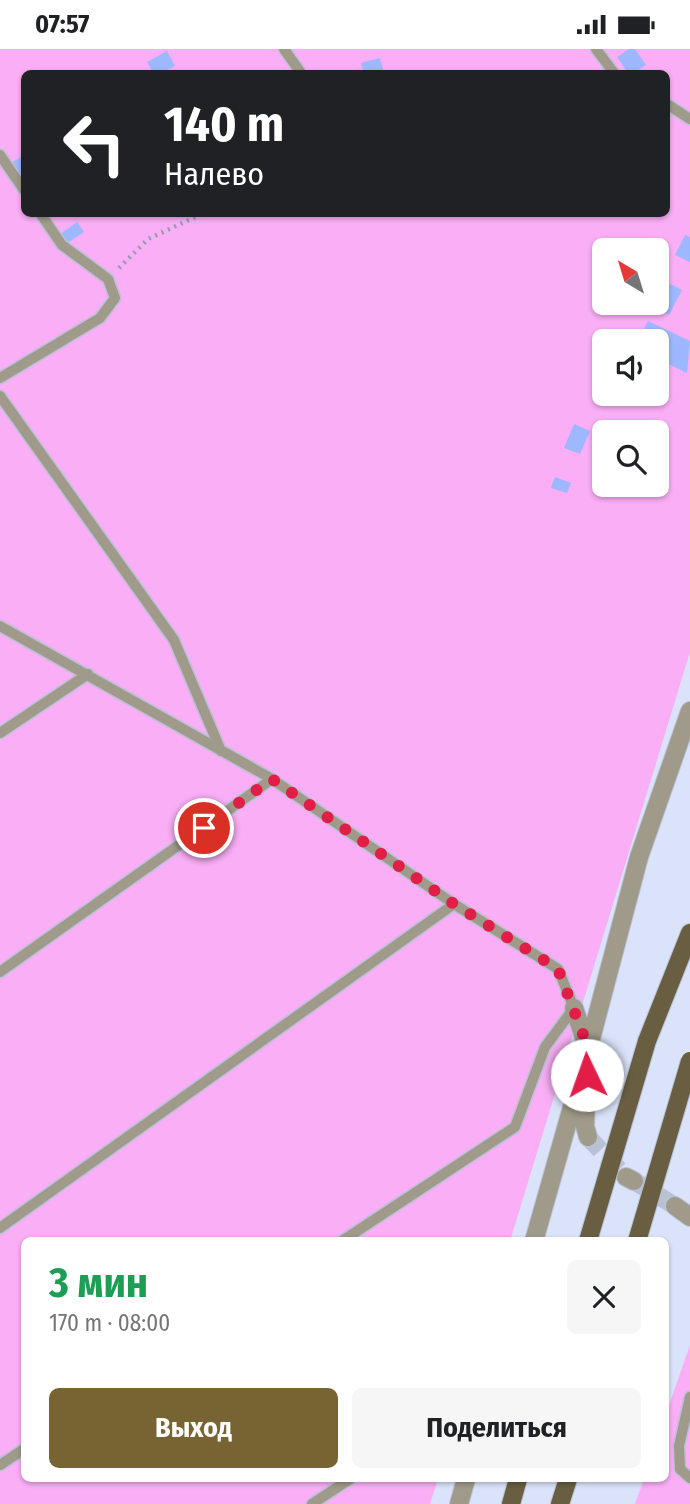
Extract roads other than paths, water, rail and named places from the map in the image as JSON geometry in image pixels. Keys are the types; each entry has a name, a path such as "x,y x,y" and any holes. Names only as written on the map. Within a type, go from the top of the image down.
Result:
{"main road":[{"path":"589,1237 647,1041 690,933"},
{"path":"638,1237 690,1061"},
{"path":"511,1504 517,1482"},
{"path":"560,1504 567,1482"}],"street":[{"path":"535,1237 589,1050 639,857 690,711"},
{"path":"574,1007 589,1050 585,1126 588,1137"},
{"path":"459,1504 465,1482"}],"lane":[{"path":"284,49 299,70"},
{"path":"596,49 612,70"},
{"path":"670,106 690,119"},
{"path":"0,155 21,186"},
{"path":"0,378 100,319 115,298 108,279 62,245 43,217"},
{"path":"0,396 174,640 221,751"},
{"path":"0,626 272,779 454,904 558,969 574,1007 545,1047 515,1127 348,1237"},
{"path":"0,733 88,674"},
{"path":"0,972 272,779"},
{"path":"0,1228 454,904"},
{"path":"690,1397 679,1446 680,1469 690,1478"},
{"path":"0,1465 21,1451"},
{"path":"312,1504 345,1482"}],"tunnel":[{"path":"588,1137 621,1172"},
{"path":"634,1181 675,1206"}]}
